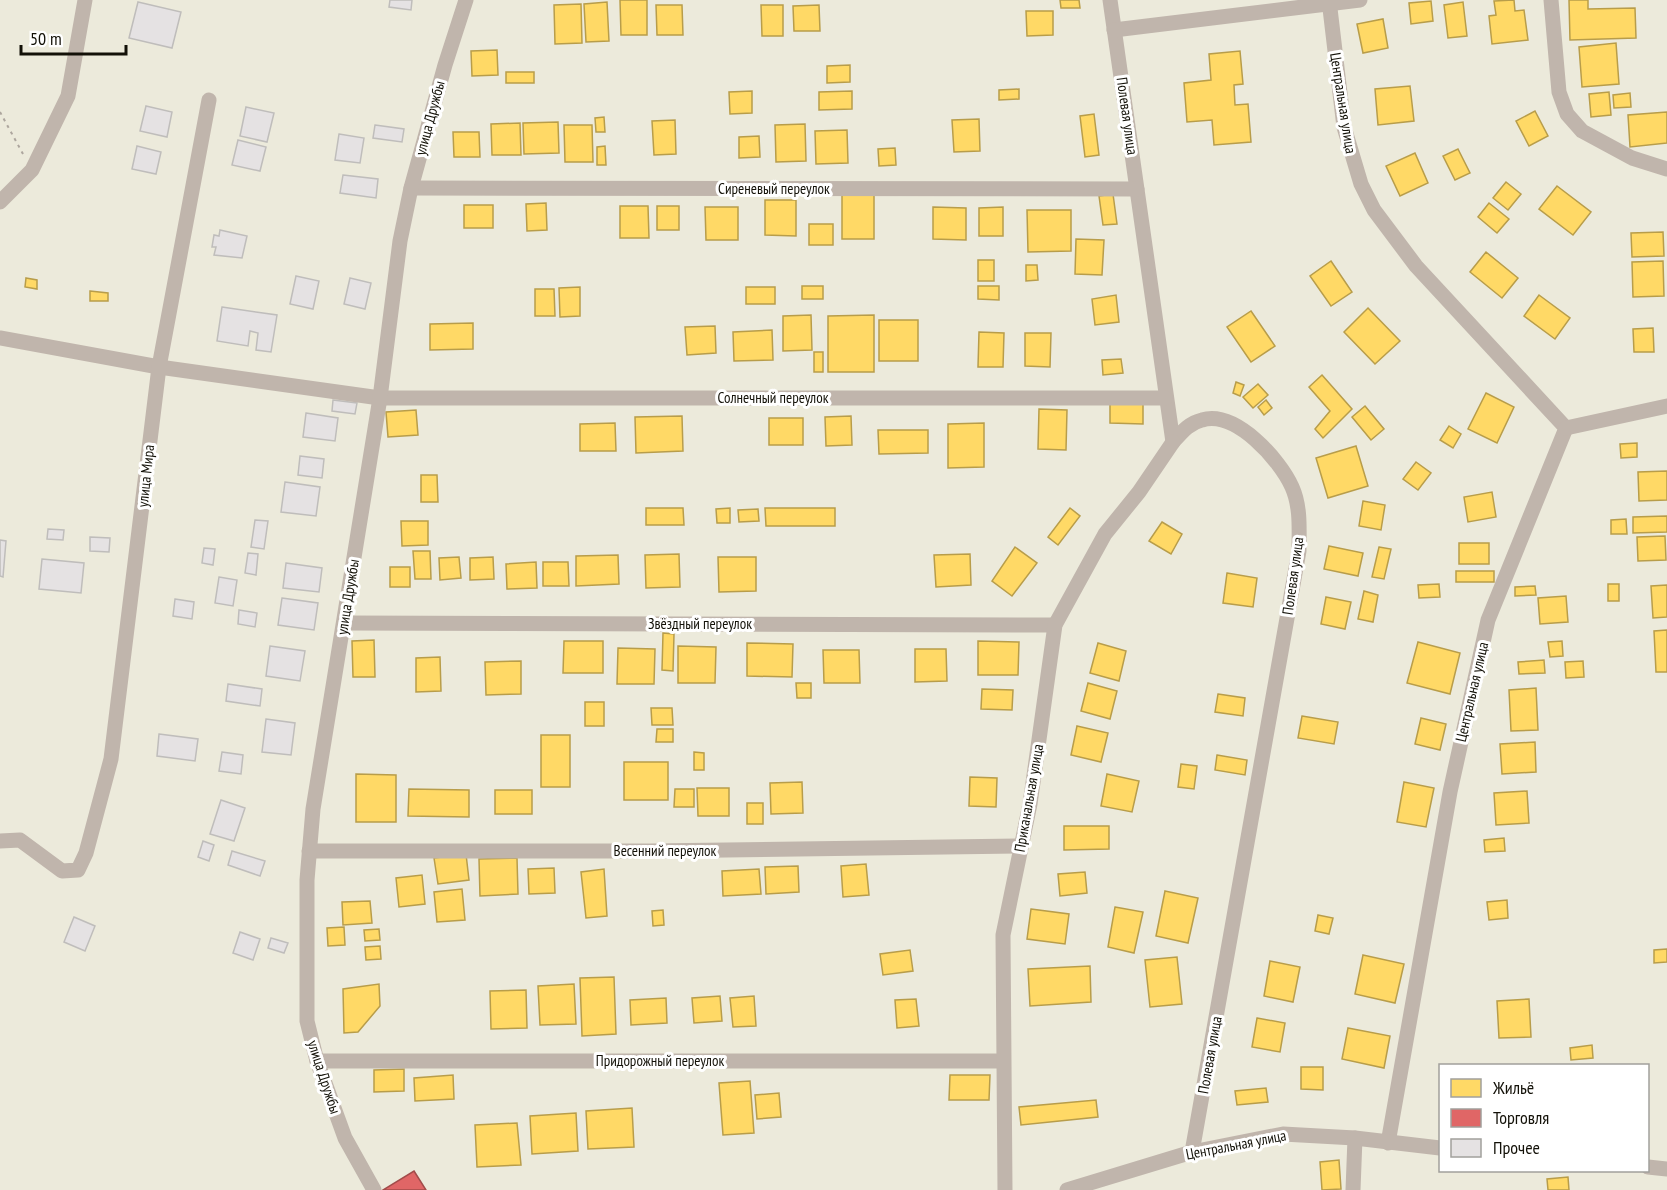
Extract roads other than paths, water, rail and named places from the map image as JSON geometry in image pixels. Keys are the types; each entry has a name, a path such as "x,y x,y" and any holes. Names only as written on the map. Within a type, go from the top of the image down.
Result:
{"street":[{"path":"0,202 32,171 68,96 85,0"},
{"name":"улица Дружбы","path":"374,1190 345,1138 317,1061 307,1021 309,851 313,809 380,398 400,241 411,188 445,65 466,0"},
{"name":"Полевая улица","path":"1110,0 1173,442"},
{"path":"1114,30 1360,0"},
{"path":"1551,0 1559,92 1567,114 1582,130 1632,158 1667,169"},
{"name":"Центральная улица","path":"1066,1190 1192,1152 1282,1134 1355,1138 1388,1143 1450,792 1488,620 1566,428 1416,266 1374,210 1361,184 1344,127 1329,2"},
{"name":"улица Мира","path":"0,841 20,840 62,871 78,870 86,853 111,759 159,367 209,100"},
{"name":"Сиреневый переулок","path":"411,188 1137,189"},
{"name":"Солнечный переулок","path":"0,338 159,367 380,398 1166,398"},
{"path":"1566,428 1667,406"},
{"name":"Полевая улица","path":"1173,442 1186,427 1204,419 1230,422 1250,434 1273,458 1292,487 1299,513 1299,551 1192,1152"},
{"name":"Приканальная улица","path":"1005,1190 1002,1061 1003,935 1030,804 1055,625 1105,534 1139,492 1173,442"},
{"name":"Звёздный переулок","path":"344,623 1055,625"},
{"name":"Весенний переулок","path":"309,851 650,851 1021,846"},
{"name":"Придорожный переулок","path":"317,1061 1002,1061"},
{"path":"1353,1190 1355,1138"},
{"path":"1388,1143 1439,1148"},
{"path":"1649,1167 1667,1169"}]}
